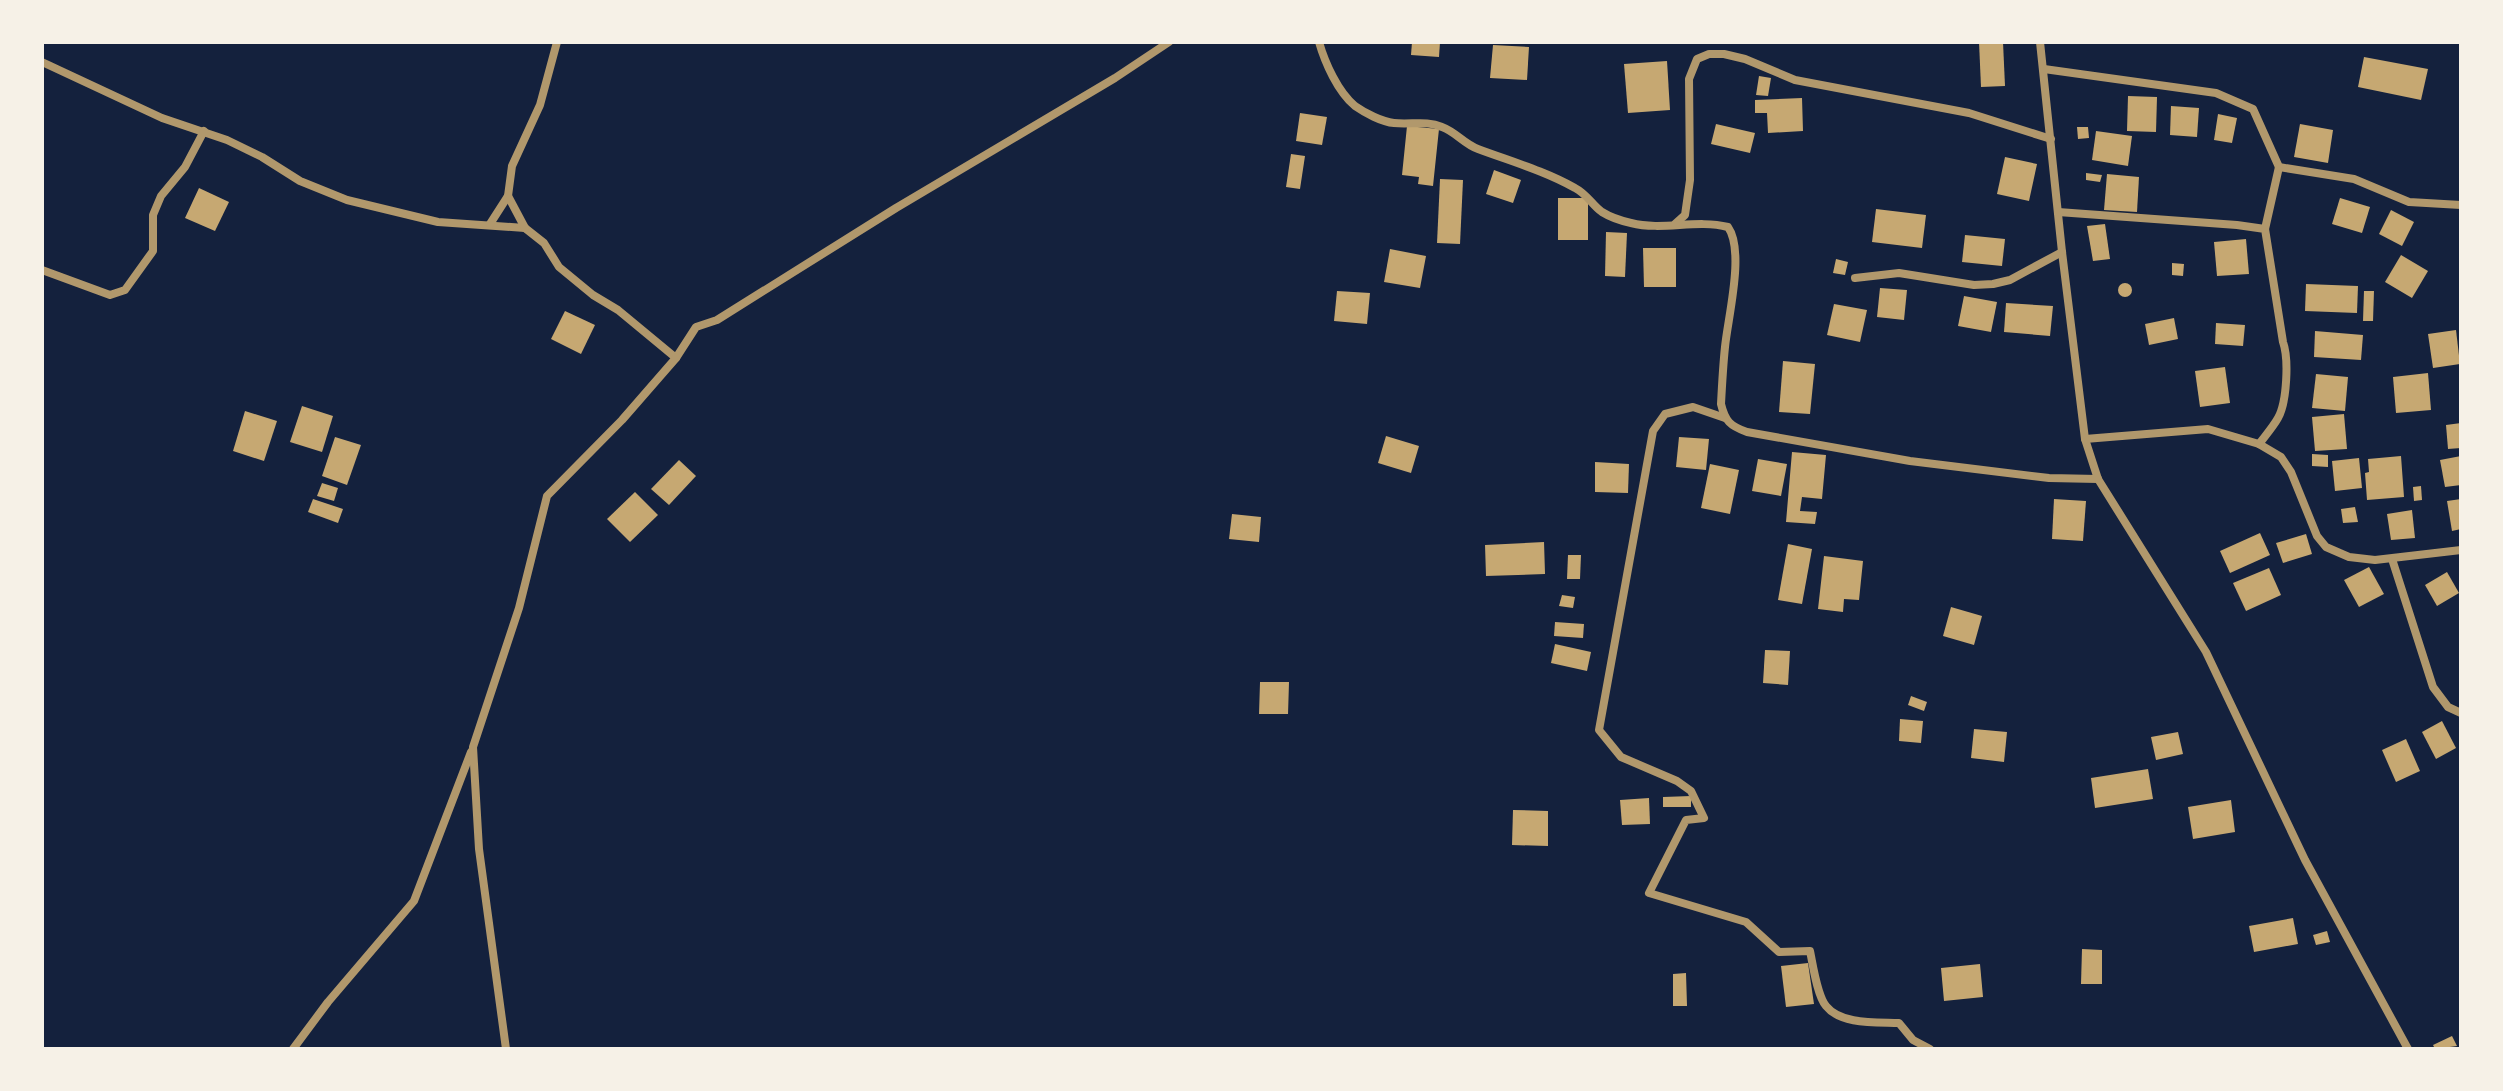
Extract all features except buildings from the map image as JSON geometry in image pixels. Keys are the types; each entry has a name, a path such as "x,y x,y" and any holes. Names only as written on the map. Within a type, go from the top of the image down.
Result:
{"street":[{"path":"490,224 508,196 512,166 540,105 557,42"},
{"path":"293,1049 328,1002 414,901 473,747 519,608 547,496 622,420 676,358 696,327 717,320 1169,42"},
{"path":"1319,42 1343,92 1355,105 1380,119 1393,123 1430,122 1440,126 1477,149 1574,187 1589,197 1602,212 1615,217 1653,227 1675,224 1728,227 1733,234 1734,272 1721,404 1725,418 1732,427 1910,461 2049,478 2098,479"},
{"path":"2040,42 2085,439 2098,479 2206,652 2305,860 2408,1049"},
{"path":"1675,224 1685,215 1690,180 1689,79 1697,59 1709,54 1745,59 1795,80 1969,113 2051,139"},
{"path":"42,62 162,118 204,131 262,157 300,181 347,200 463,226 490,224 525,228"},
{"path":"2044,69 2216,93 2253,109 2279,167 2265,229 2287,353 2283,405 2279,418 2259,444"},
{"path":"42,270 110,295 125,290 153,251 153,215 161,196 185,167 204,131"},
{"path":"2279,167 2354,179 2409,202 2461,205"},
{"path":"508,196 525,228 544,243 559,267 676,358"},
{"path":"2058,212 2265,229"},
{"path":"1855,278 1899,273 1974,285 1993,284 2010,280 2062,252"},
{"path":"1725,418 1693,407 1665,414 1653,431 1599,730 1621,757 1677,781 1691,791 1704,818 1686,820 1649,893 1746,922 1779,952 1810,951 1824,1004 1836,1015 1868,1022 1899,1023 1913,1040 1930,1049"},
{"path":"2085,439 2208,429 2259,444 2281,457 2291,472 2317,536 2326,547 2349,557 2375,560 2461,550"},
{"path":"2392,559 2433,687 2448,707 2461,713"},
{"path":"473,747 479,849 506,1049"}]}
